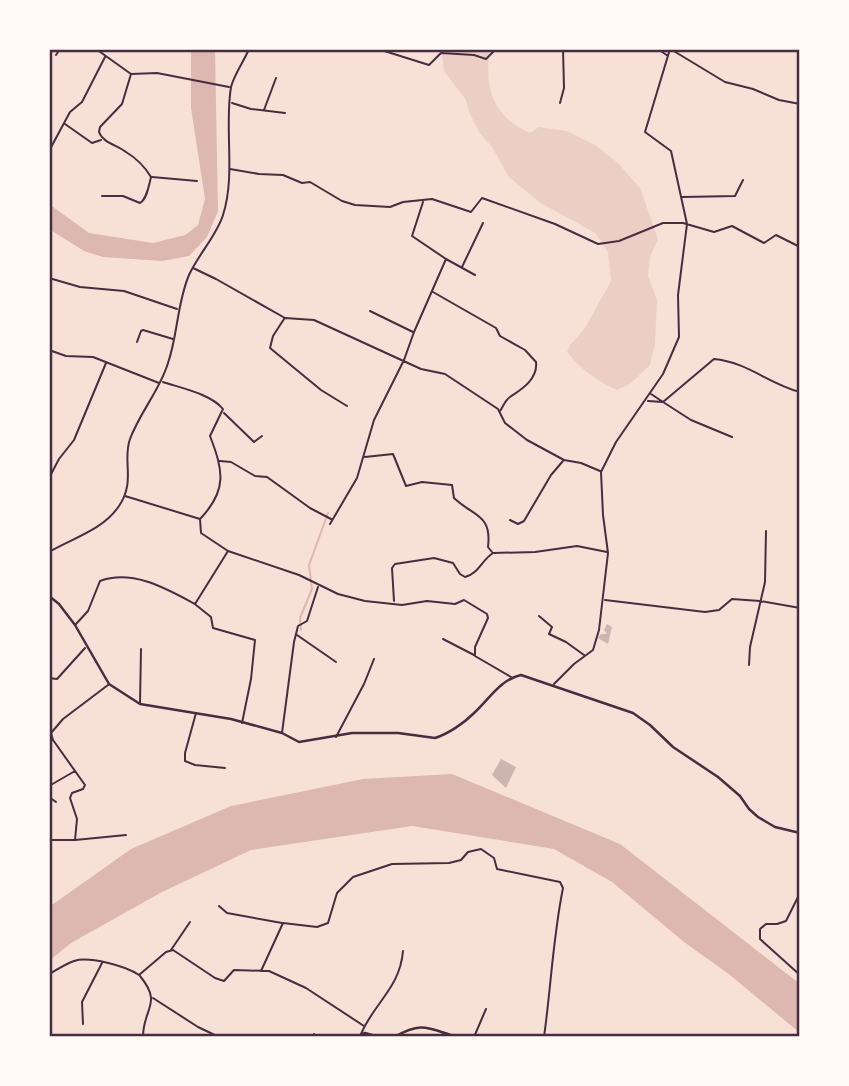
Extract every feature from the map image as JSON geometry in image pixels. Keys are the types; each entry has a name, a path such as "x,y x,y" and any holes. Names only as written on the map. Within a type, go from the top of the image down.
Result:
{"main road":[{"path":"49,596 59,604 75,625 109,684 140,704 166,710 196,712 282,733 299,741 352,733 398,733 428,738 440,737 472,715 503,683 521,675 632,713 740,796 748,809 758,817 775,827 800,833"},
{"path":"394,1037 419,1026 457,1037"},
{"path":"355,1037 365,1033 379,1037"}],"street":[{"path":"56,55 60,49"},
{"path":"96,49 131,74 157,73 231,88"},
{"path":"49,552 97,527 110,517 124,496 130,475 130,440 161,382 174,339 178,310 192,268 223,216 230,169 231,88 249,49"},
{"path":"378,49 427,65 441,53 474,55 486,59 496,49"},
{"path":"561,103 564,88 563,49"},
{"path":"658,49 668,56"},
{"path":"553,685 593,650 600,630 608,552 601,472 617,442 663,374 679,337 677,295 687,224 671,151 645,132 668,56 671,49 725,82 800,104"},
{"path":"49,151 70,112 82,102 106,56"},
{"path":"131,74 122,104 100,127 102,139 125,150 151,177 197,181"},
{"path":"264,111 276,78"},
{"path":"231,103 285,113"},
{"path":"63,123 92,143 102,139"},
{"path":"230,169 283,175 302,183 310,182 342,201 355,205 390,207 403,202 424,200 447,203 471,212 479,200 488,199 555,224 598,244 620,241 663,223 687,224 714,232 732,226 764,243 776,235 800,247"},
{"path":"102,195 122,196 140,203 145,198 151,177"},
{"path":"681,197 735,196 743,180"},
{"path":"424,200 412,236 446,260 475,275"},
{"path":"462,267 483,223"},
{"path":"330,524 357,478 374,420 404,360 446,260"},
{"path":"192,268 285,318 314,320 421,369 445,374 500,411"},
{"path":"49,278 80,287 124,291 178,310"},
{"path":"432,291 496,328 500,336 525,351 538,365 523,390 507,400 500,411 501,417 511,429 564,460 581,463 601,472"},
{"path":"370,311 414,332"},
{"path":"285,318 273,336 270,348 321,390 346,406"},
{"path":"136,342 143,330 174,339"},
{"path":"49,350 66,356 93,357 205,397 219,405 254,442 262,436"},
{"path":"646,401 663,402 714,359 727,360 751,368 785,388 800,392"},
{"path":"49,478 79,430 106,363"},
{"path":"651,394 691,420 732,437"},
{"path":"223,412 210,436 219,461 219,492 200,519 201,533 228,551 289,571 318,586 365,601 402,605 427,601 455,604 464,600 471,602 487,614 488,618 475,647 475,656"},
{"path":"364,457 393,454 406,486 422,482 452,485 454,498 485,521 490,535 488,547 493,553"},
{"path":"510,520 518,524 524,522 551,475 564,460"},
{"path":"219,461 231,462 255,476 267,477 332,519"},
{"path":"124,496 200,519"},
{"path":"749,665 766,565 766,531"},
{"path":"394,604 392,568 395,564 434,558 453,564 465,577 473,575 487,556 493,553 535,552 577,546 608,552"},
{"path":"195,604 228,551"},
{"path":"75,625 88,611 100,581 114,578 131,577 171,591 195,604 211,617 213,628 255,640 242,723"},
{"path":"282,733 298,626 304,624 318,586"},
{"path":"603,599 647,607 705,612 719,610 732,599 800,608"},
{"path":"539,616 551,625 550,634 585,656"},
{"path":"296,635 336,662"},
{"path":"443,639 512,677"},
{"path":"49,678 57,679 86,647"},
{"path":"140,704 141,649"},
{"path":"336,737 374,659"},
{"path":"75,840 76,819 70,798 72,793 85,787 51,733 63,719 109,684"},
{"path":"196,712 185,761 195,765 225,768"},
{"path":"49,786 75,771"},
{"path":"49,797 56,802"},
{"path":"49,840 127,835"},
{"path":"219,906 227,913 317,928 328,923 337,893 353,877 392,864 449,863 461,860 468,852 481,849 494,858 497,869 560,882 563,888 554,933 544,1037"},
{"path":"800,892 786,921 766,924 760,929 760,939 800,975"},
{"path":"139,975 170,951 190,922"},
{"path":"261,971 283,923"},
{"path":"170,951 224,981 234,970 268,971 306,988 364,1026"},
{"path":"360,1035 394,985 402,961 402,951"},
{"path":"49,974 76,960 103,962 131,969 149,987 153,998 143,1024 143,1037"},
{"path":"83,1024 82,1002 103,962"},
{"path":"153,998 219,1037"},
{"path":"474,1037 486,1009"},
{"path":"314,1034 317,1037"}],"shaded area":[{"path":"191,49 215,49 218,211 207,237 189,256 162,261 103,257 84,251 49,229 49,204 89,233 153,243 185,235 198,225 205,199 191,108"},
{"path":"441,49 490,49 490,88 499,109 507,118 530,133 539,127 567,131 595,145 618,163 640,188 658,239 650,257 648,276 657,300 655,343 650,365 630,384 617,390 609,386 589,374 567,352 585,328 611,281 608,252 595,233 539,202 509,177 492,147 479,132 466,100 444,71"},
{"path":"452,774 620,844 800,984 800,1033 612,882 554,849 412,826 251,850 162,892 71,943 49,961 49,907 131,849 231,806 363,779"}],"building":[{"path":"607,624 612,627 608,644 598,638 601,634 607,634 604,630"},
{"path":"501,759 516,767 506,788 492,775"}],"waterway":[{"path":"301,630 300,618 312,589 309,565 328,513"}]}
